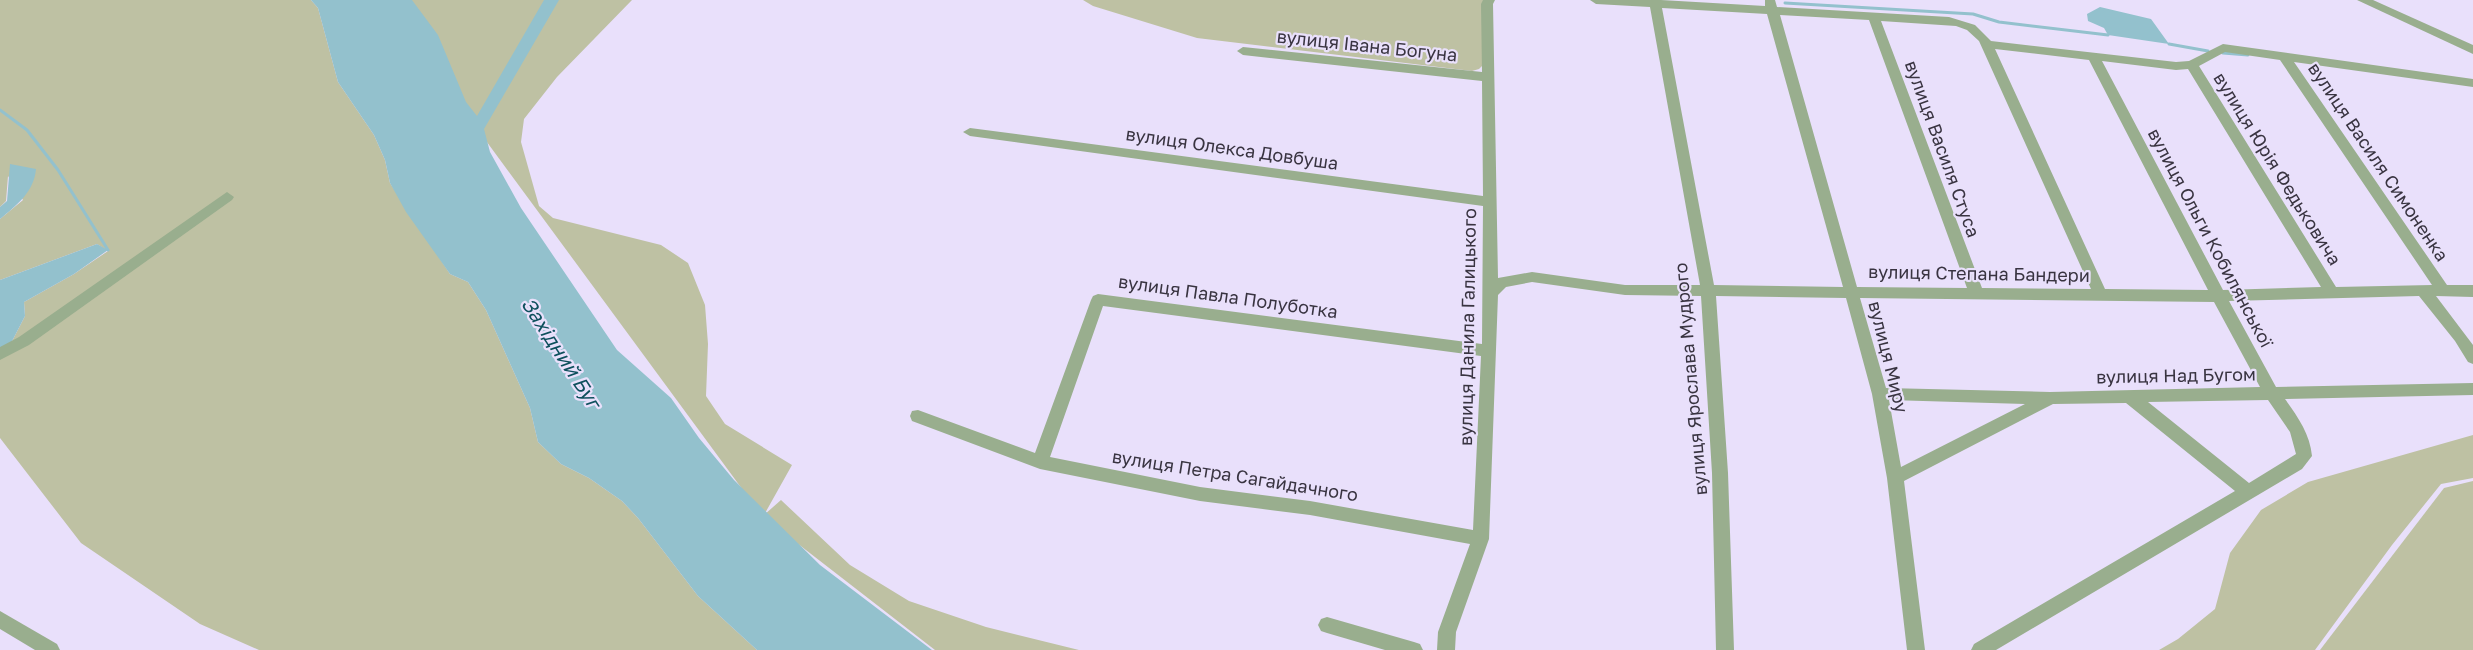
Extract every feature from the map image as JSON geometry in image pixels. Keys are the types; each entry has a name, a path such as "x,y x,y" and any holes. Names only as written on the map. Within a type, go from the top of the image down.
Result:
{"street":[{"name":"вулиця Данила Галицького","path":"1446,650 1447,632 1480,539 1484,506 1491,293 1487,76 1487,4 1489,0"},
{"path":"1596,0 1770,5 1874,17 1949,21 1969,25 1978,31 1987,44 2101,296"},
{"path":"2363,0 2473,50"},
{"name":"вулиця Ярослава Мудрого","path":"1655,1 1708,291 1720,473 1725,650"},
{"name":"вулиця Миру","path":"1770,5 1880,394 1895,478 1916,650"},
{"name":"вулиця Василя Стуса","path":"1874,17 1976,293"},
{"path":"1987,44 2176,66 2192,65 2223,48 2473,83"},
{"name":"вулиця Івана Богуна","path":"1243,51 1487,76"},
{"name":"вулиця Василя Симоненка","path":"2283,55 2443,290"},
{"name":"вулиця Ольги Кобилянської","path":"2094,58 2217,296 2272,394 2298,431 2305,446 2304,456 2296,464 2248,492"},
{"name":"вулиця Юрія Федьковича","path":"2192,65 2332,293"},
{"name":"вулиця Олекса Довбуша","path":"970,132 1490,202"},
{"path":"0,354 24,340 227,196"},
{"name":"вулиця Степана Бандери","path":"1491,293 1502,282 1532,278 1625,290 1851,291 2101,296 2473,291"},
{"path":"2423,290 2460,337 2473,358"},
{"name":"вулиця Павла Полуботка","path":"1040,462 1098,300 1488,351"},
{"name":"вулиця Над Бугом","path":"1880,394 2050,398 2473,389"},
{"path":"1980,650 2248,492 2128,396"},
{"path":"1895,478 2050,398"},
{"name":"вулиця Петра Сагайдачного","path":"918,416 1040,462 1200,494 1310,508 1480,539"},
{"path":"0,619 51,650"},
{"path":"1328,625 1414,650"}],"shaded area":[{"path":"0,0 311,0 318,8 338,82 374,135 385,160 390,183 450,274 468,282 486,310 530,408 538,442 561,464 589,478 622,501 638,518 698,596 757,650 259,650 200,624 81,543 0,438 0,354 8,349 25,316 24,302 74,274 108,251 97,244 0,280 0,219 23,200 8,176 6,201 0,207"},
{"path":"377,0 632,0 557,77 524,119 521,142 539,206 553,218 661,245 688,263 705,305 708,344 706,396 725,424 792,465 764,515 781,500 850,565 909,601 986,627 1079,650 935,650 762,516 470,119"},
{"path":"1083,0 1483,0 1482,66 1472,71 1197,38 1093,6"},
{"path":"2473,435 2473,478 2441,484 2392,545 2315,650 2159,650 2178,639 2215,609 2230,553 2261,510 2308,482"},
{"path":"2473,481 2473,650 2320,650 2444,488"}],"water":[{"name":"Західний Буг","path":"311,0 412,0 438,35 466,102 477,116 544,0 559,0 484,129 490,152 521,208 617,350 671,398 699,438 734,480 820,565 932,650 757,650 698,596 638,518 622,501 589,478 561,464 538,442 530,408 486,310 468,282 450,274 406,212 390,183 385,160 374,135 338,82 318,8"},
{"path":"2100,7 2151,19 2169,44 2108,35 2104,28 2088,21 2087,14"},
{"path":"10,164 36,169 35,177 24,197 0,219 0,207 7,201"},
{"path":"97,244 108,250 74,274 24,302 25,316 8,349 0,354 0,280"}],"waterway":[{"path":"1785,3 1973,14 1999,22 2108,35"},
{"path":"2169,44 2208,51"},
{"path":"2223,53 2248,55"},
{"path":"0,110 27,130 58,170 108,250"}]}
